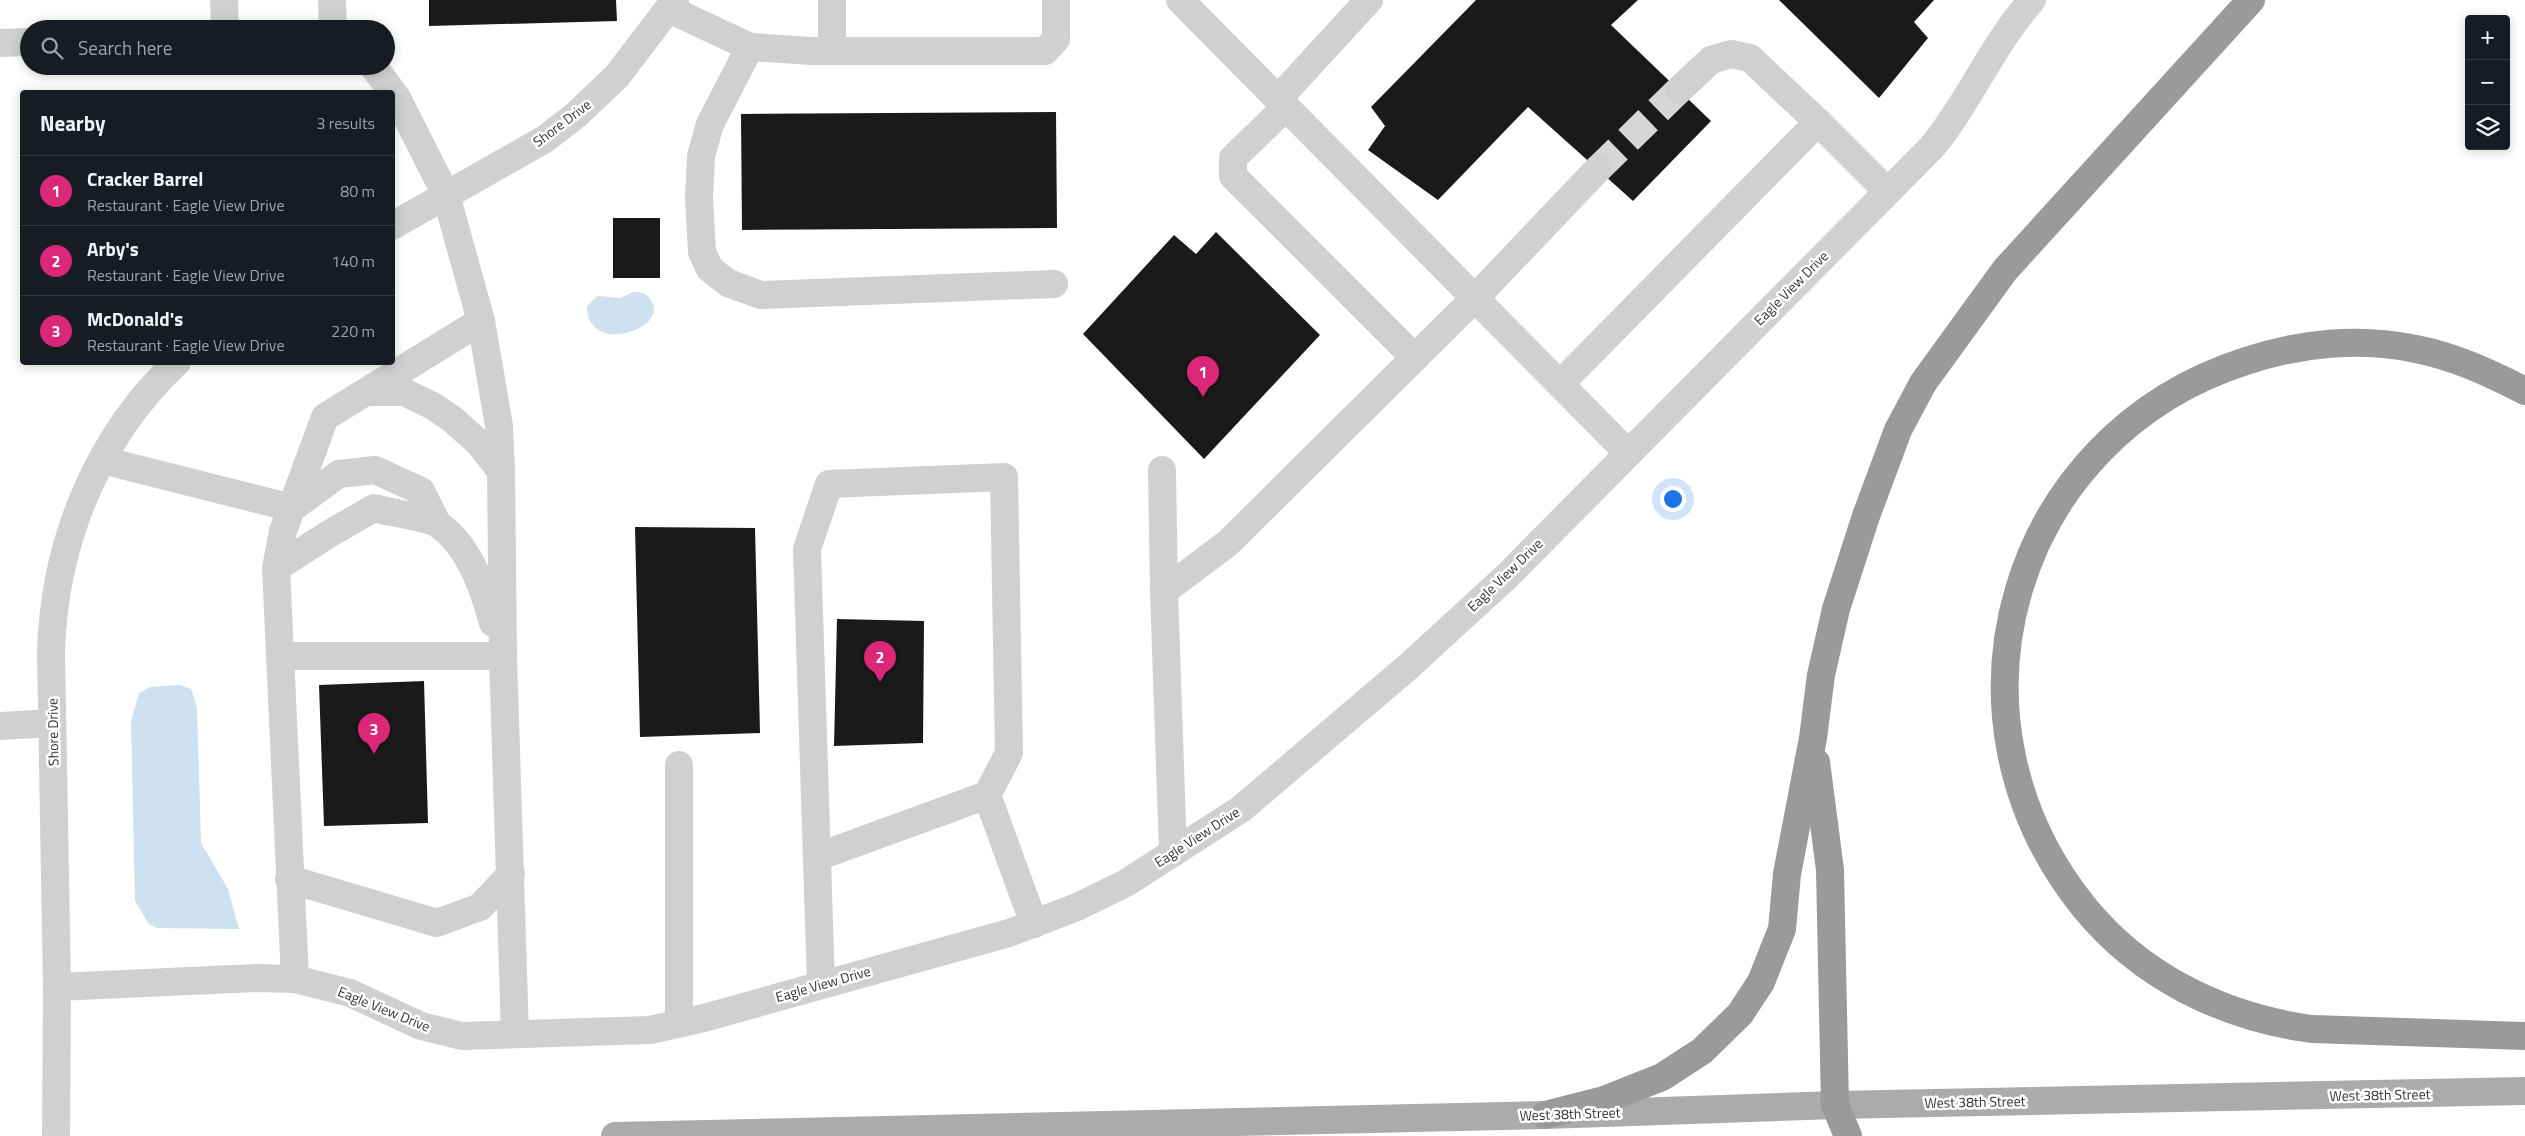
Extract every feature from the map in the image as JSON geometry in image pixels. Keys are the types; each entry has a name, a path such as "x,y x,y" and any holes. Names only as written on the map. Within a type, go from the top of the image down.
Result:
{"highway":[{"path":"1545,1115 1604,1100 1662,1077 1702,1051 1740,1014 1761,982 1782,929 1787,874 1813,738 1821,675 1836,609 1866,516 1898,430 1923,383 2004,270 2250,0"},
{"path":"2525,391 2479,368 2446,356 2413,348 2344,343 2310,345 2277,351 2211,372 2181,388 2125,427 2101,450 2059,502 2027,562 2008,630 2004,697 2008,731 2022,799 2036,831 2070,890 2092,916 2142,964 2171,983 2234,1012 2280,1025 2312,1029 2525,1036"},
{"path":"1813,738 1830,870 1835,1105 1848,1136"}],"main road":[{"name":"West 38th Street","path":"615,1136 1545,1115 1835,1105 2525,1091"}],"street":[{"path":"224,0 224,20"},
{"path":"332,0 332,20"},
{"path":"832,0 832,51"},
{"path":"672,4 750,47 832,51 1045,51 1056,39 1056,0"},
{"path":"1369,0 1233,158 1233,176 1415,358"},
{"name":"Eagle View Drive","path":"56,987 257,978 295,980 350,994 421,1026 462,1036 631,1031 659,1028 679,1022 704,1018 1034,924 1118,887 1241,809 1409,666 1506,576 1939,138 1964,102 1989,58 2032,0"},
{"name":"Shore Drive","path":"395,224 545,139 590,103 617,76 672,4"},
{"path":"1191,4 1282,103 1628,453"},
{"path":"0,43 20,42"},
{"path":"750,47 710,124 700,156 698,198 702,252 710,269 728,283 761,295 1054,284"},
{"path":"1679,90 1711,60 1731,54 1750,58 1887,191"},
{"path":"379,75 390,90"},
{"path":"395,97 446,195 481,321 499,426 502,471 503,656 515,1034"},
{"path":"1560,384 1818,122"},
{"path":"1164,590 1228,542 1475,298 1598,169"},
{"path":"295,980 288,879 276,568 283,531 325,417 481,321"},
{"name":"Shore Drive","path":"56,1136 52,634 59,580 79,508 102,460 138,404 174,365"},
{"path":"367,392 404,392 432,406 452,419 479,443 502,471"},
{"path":"102,460 292,508 340,474 375,470 421,491 437,523 465,552 482,586 503,656"},
{"path":"1162,470 1173,853"},
{"path":"817,857 987,795 1009,753 1004,477 829,484 806,549 821,985"},
{"path":"276,568 374,508 437,523"},
{"path":"280,656 503,656"},
{"path":"0,726 52,723"},
{"path":"679,765 679,1022"},
{"path":"987,795 1034,924"},
{"path":"288,879 437,924 480,907 511,874"}],"water":[{"path":"633,292 647,295 654,310 650,320 640,328 627,333 613,334 600,331 591,322 587,306 598,296 620,298"},
{"path":"180,685 191,689 197,708 201,843 228,889 239,929 157,928 149,924 135,901 131,721 139,693 150,687"}],"building":[{"path":"429,0 616,0 617,21 429,26"},
{"path":"1476,0 1638,0 1611,25 1711,121 1633,201 1528,107 1438,200 1368,150 1385,126 1371,107"},
{"path":"1779,0 1934,0 1914,22 1928,38 1879,98"},
{"path":"1056,112 1057,228 742,230 741,114"},
{"path":"613,218 660,218 660,278 613,278"},
{"path":"1216,232 1320,335 1204,459 1083,334 1174,235 1196,254"},
{"path":"635,527 755,528 760,733 640,737"},
{"path":"837,619 924,621 923,743 834,746"},
{"path":"424,681 428,823 324,826 319,685"}],"tunnel":[{"path":"1598,169 1679,90"}],"place":[{"name":"Cracker Barrel","path":"1203,397"},
{"name":"Arby's","path":"880,682"},
{"name":"McDonald's","path":"374,754"}]}
